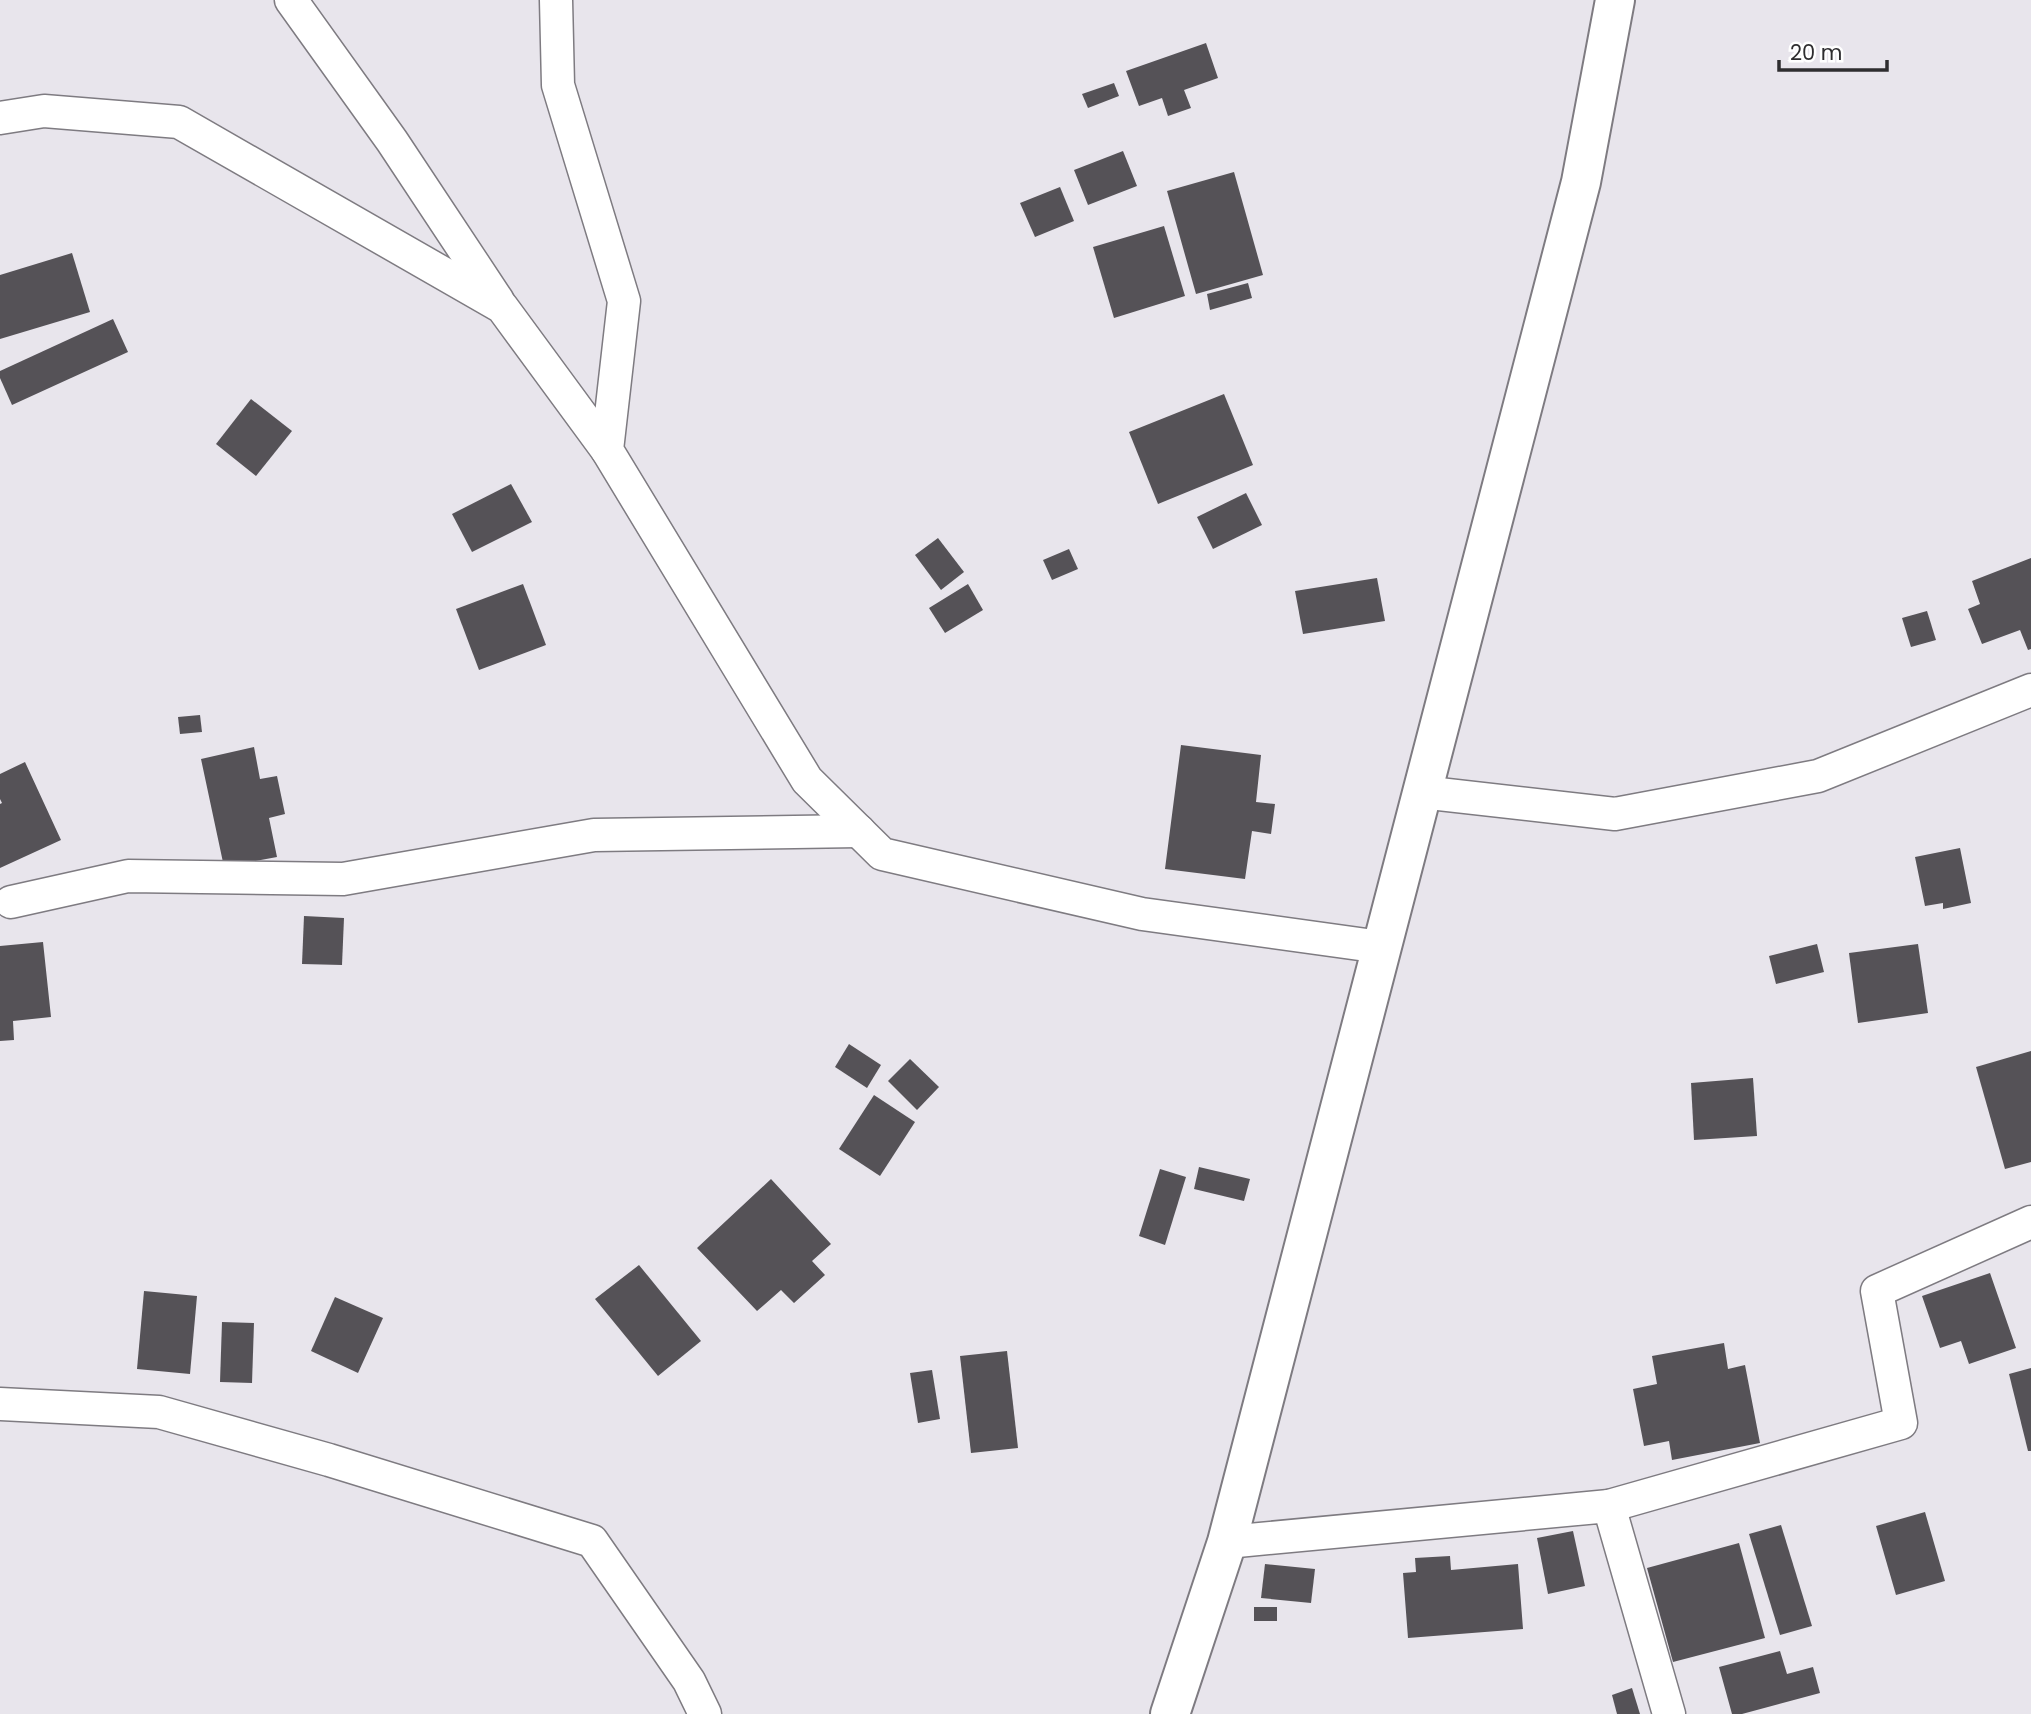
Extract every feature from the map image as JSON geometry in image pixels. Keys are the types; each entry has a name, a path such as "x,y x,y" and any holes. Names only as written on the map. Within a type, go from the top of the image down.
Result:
{"main road":[{"path":"1170,1714 1227,1542 1581,182 1615,0"}],"street":[{"path":"290,0 393,141 502,307 607,450 807,780 882,854 1142,914 1381,947"},
{"path":"556,0 558,85 624,301 607,450"},
{"path":"0,118 44,111 178,122 502,307"},
{"path":"1421,792 1615,814 1818,776 2031,690"},
{"path":"11,902 128,876 343,879 594,835 859,831"},
{"path":"1227,1542 1609,1506 1901,1423 1877,1292 2031,1222"},
{"path":"0,1404 159,1412 329,1460 592,1541 689,1681 705,1714"},
{"path":"1609,1506 1670,1714"}],"building":[{"path":"1206,43 1218,78 1184,90 1191,108 1168,116 1162,98 1139,106 1126,71"},
{"path":"1114,83 1119,96 1088,108 1082,94"},
{"path":"1123,151 1137,186 1088,205 1074,170"},
{"path":"1234,172 1263,275 1196,294 1167,191"},
{"path":"1060,187 1074,221 1035,237 1020,203"},
{"path":"1164,226 1185,296 1114,318 1093,247"},
{"path":"72,253 90,312 0,339 0,275"},
{"path":"1248,283 1252,298 1210,310 1207,294"},
{"path":"113,319 128,352 12,405 0,378 0,371"},
{"path":"1224,394 1253,465 1158,504 1129,432"},
{"path":"251,399 292,431 256,476 216,444"},
{"path":"511,484 532,522 472,552 452,514"},
{"path":"1246,493 1262,525 1213,549 1197,517"},
{"path":"938,538 964,572 941,590 915,555"},
{"path":"1069,549 1078,569 1052,580 1043,560"},
{"path":"2031,558 2031,649 2028,650 2020,630 1982,644 1968,609 1980,604 1972,581"},
{"path":"1377,578 1385,621 1303,634 1295,591"},
{"path":"523,584 546,645 479,670 456,609"},
{"path":"968,584 983,610 945,633 929,608"},
{"path":"1927,611 1936,640 1911,647 1902,618"},
{"path":"200,715 202,732 180,734 178,717"},
{"path":"1181,745 1261,755 1256,802 1275,804 1271,834 1252,831 1245,879 1165,869"},
{"path":"254,747 260,779 277,776 285,814 269,818 277,857 224,867 201,759"},
{"path":"25,762 61,840 0,868 0,774"},
{"path":"1960,848 1971,903 1943,909 1943,903 1925,906 1915,857"},
{"path":"304,916 344,918 342,965 302,964"},
{"path":"43,942 51,1017 13,1021 14,1040 0,1041 0,946"},
{"path":"1817,944 1824,972 1776,984 1769,956"},
{"path":"1918,944 1928,1013 1858,1023 1849,953"},
{"path":"849,1044 881,1065 867,1088 835,1067"},
{"path":"2031,1051 2031,1162 2005,1169 1976,1067"},
{"path":"910,1059 939,1087 917,1110 888,1081"},
{"path":"1753,1078 1757,1136 1694,1140 1691,1083"},
{"path":"874,1095 915,1122 880,1176 839,1149"},
{"path":"1199,1167 1250,1179 1244,1201 1194,1189"},
{"path":"1160,1169 1186,1177 1165,1245 1139,1236"},
{"path":"771,1179 831,1244 812,1261 825,1275 794,1303 781,1290 757,1311 697,1248"},
{"path":"639,1265 701,1341 658,1376 595,1299"},
{"path":"1990,1273 2016,1348 1969,1364 1961,1341 1940,1348 1922,1296"},
{"path":"144,1291 197,1296 190,1374 137,1369"},
{"path":"335,1297 383,1318 358,1373 311,1351"},
{"path":"222,1322 254,1323 252,1383 220,1382"},
{"path":"1724,1343 1728,1369 1745,1365 1760,1443 1672,1460 1669,1441 1644,1446 1633,1389 1657,1384 1652,1356"},
{"path":"1007,1351 1018,1448 971,1453 960,1356"},
{"path":"2031,1368 2031,1451 2028,1451 2009,1374"},
{"path":"932,1370 940,1419 918,1423 910,1373"},
{"path":"1925,1512 1945,1581 1896,1595 1876,1526"},
{"path":"1781,1525 1812,1626 1780,1635 1749,1534"},
{"path":"1573,1531 1585,1586 1548,1594 1537,1538"},
{"path":"1739,1543 1765,1638 1673,1662 1647,1568"},
{"path":"1450,1556 1451,1570 1518,1564 1523,1629 1408,1638 1403,1573 1416,1572 1415,1558"},
{"path":"1265,1564 1315,1569 1311,1603 1261,1598"},
{"path":"1254,1607 1277,1607 1277,1621 1254,1621"},
{"path":"1780,1651 1787,1674 1813,1667 1820,1693 1742,1714 1732,1714 1719,1667"},
{"path":"1632,1688 1640,1714 1617,1714 1612,1695"}]}
